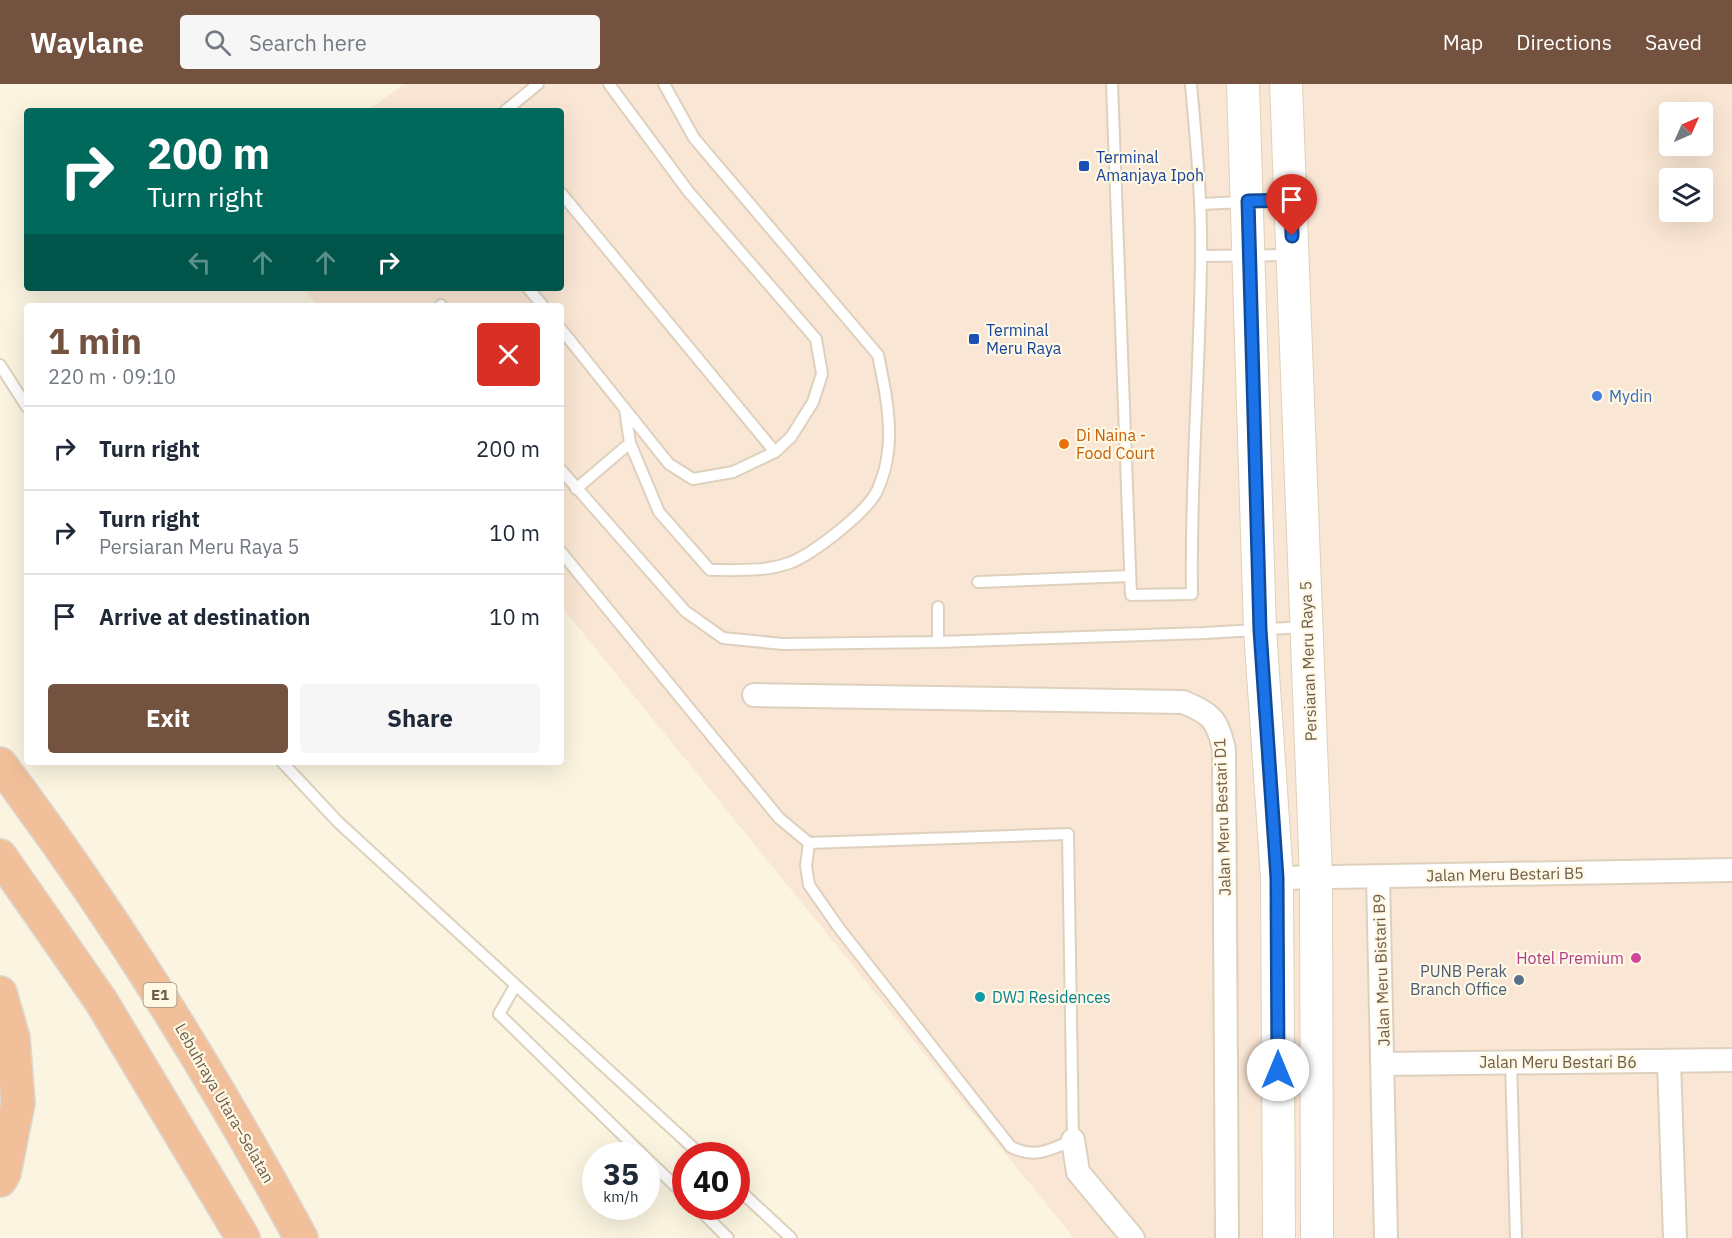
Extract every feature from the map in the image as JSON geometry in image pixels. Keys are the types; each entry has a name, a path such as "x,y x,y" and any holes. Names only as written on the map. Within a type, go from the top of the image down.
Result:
{"highway":[{"name":"Lebuhraya Utara–Selatan","path":"0,764 57,839 174,1015 301,1238"},
{"path":"0,856 101,1001 243,1238"},
{"path":"0,993 13,1038 18,1103 4,1173 0,1180"}],"street":[{"path":"1243,84 1260,630 1277,878 1279,1238"},
{"name":"Persiaran Meru Raya 5","path":"1286,84 1316,878 1317,1238"},
{"name":"Jalan Meru Bestari D1","path":"754,695 1182,702 1200,709 1219,726 1224,750 1227,1238"},
{"name":"Jalan Meru Bestari B5","path":"1277,878 1732,870"},
{"name":"Jalan Meru Bistari B9","path":"1378,877 1386,1238"},
{"name":"Jalan Meru Bestari B6","path":"1383,1064 1732,1060"},
{"path":"1669,1061 1676,1238"},
{"path":"1073,1140 1078,1172 1133,1238"}],"lane":[{"path":"509,108 538,84"},
{"path":"564,333 669,464 693,479 733,472 776,452 791,437 813,402 822,374 816,339 688,191 609,84"},
{"path":"625,409 630,443 659,512 710,570 749,570 792,562 826,540 857,514 876,492 888,451 885,386 878,355 694,138 664,84"},
{"path":"1112,84 1124,468 1131,595 1192,594 1191,542 1201,204 1191,84"},
{"path":"564,197 776,452"},
{"path":"1201,204 1291,200"},
{"path":"1201,256 1293,255"},
{"path":"530,291 540,303"},
{"path":"0,365 24,402"},
{"path":"576,489 630,443"},
{"path":"564,474 685,611 723,638 783,644 938,642 1307,627"},
{"path":"564,556 779,818 809,843 1068,834 1073,1140 1026,1155 1011,1147 808,885 806,866 809,843"},
{"path":"978,582 1130,576"},
{"path":"938,607 938,642"},
{"path":"285,765 338,822 687,1142"},
{"path":"515,986 499,1014 630,1142"},
{"path":"1511,1062 1516,1238"},
{"path":"660,1171 672,1183"},
{"path":"750,1200 792,1238"},
{"path":"710,1220 728,1238"}],"shaded area":[{"path":"404,84 1732,84 1732,1238 1074,1238 564,610 564,303 316,303 306,291 564,291 564,108 371,108"}],"place":[{"name":"Terminal Amanjaya Ipoh","path":"1084,166"},
{"name":"Terminal Meru Raya","path":"974,339"},
{"name":"Mydin","path":"1597,396"},
{"name":"Di Naina - Food Court","path":"1064,444"},
{"name":"Hotel Premium","path":"1636,958"},
{"name":"PUNB Perak Branch Office","path":"1519,980"},
{"name":"DWJ Residences","path":"980,997"}],"route":[{"path":"1278,1070 1277,878 1260,630 1248,201 1291,200 1292,236"}]}
